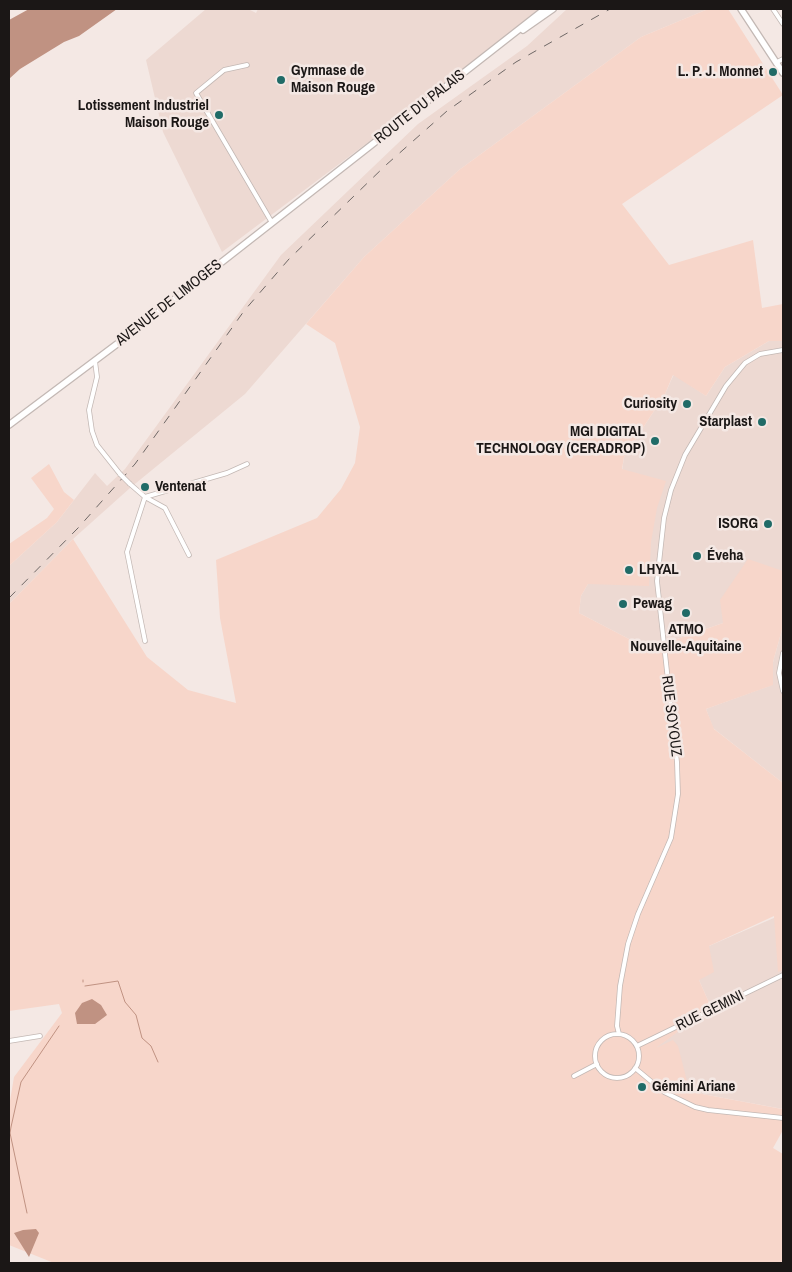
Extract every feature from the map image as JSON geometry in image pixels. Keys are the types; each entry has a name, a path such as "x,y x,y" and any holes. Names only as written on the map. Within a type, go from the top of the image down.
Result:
{"main road":[{"name":"ROUTE DU PALAIS","path":"328,178 545,9"},
{"name":"ROUTE DU PALAIS","path":"512,36 553,9"},
{"path":"742,9 783,73"},
{"name":"AVENUE DE LIMOGES","path":"9,425 95,361 328,178"}],"street":[{"path":"773,9 783,24"},
{"path":"776,62 783,58"},
{"path":"247,65 224,70 196,93 271,221"},
{"name":"RUE SOYOUZ","path":"619,1034 617,1026 620,986 628,944 638,914 671,838 678,794 677,762 656,581 664,518 671,490 684,455 726,386 745,363 760,354 783,350"},
{"path":"95,361 97,377 89,410 96,445 130,484 146,497 165,508 190,555"},
{"path":"146,497 227,473 247,464"},
{"path":"144,641 127,552 146,497"},
{"path":"783,654 780,672 783,690"},
{"name":"RUE GEMINI","path":"637,1046 783,976"},
{"path":"619,1034 630,1038 637,1046 638,1058 635,1068 626,1075 615,1077 604,1073 597,1064 595,1053 599,1043 608,1036 619,1034"},
{"path":"9,1041 40,1036"},
{"path":"574,1076 597,1064"},
{"path":"635,1068 664,1092 695,1107 783,1118"}],"shaded area":[{"path":"29,9 117,9 79,36 64,42 20,69 9,79 9,20"},
{"path":"206,9 248,9 256,13 258,9 540,9 439,89 222,252 163,132 146,60"},
{"path":"567,9 708,9 641,37 459,170 364,257 245,394 130,488 73,539 9,604 9,566 57,522 95,473 107,486 125,469 281,255 418,124 527,46"},
{"path":"708,9 728,9 783,95 622,204 669,265 753,240 762,308 783,304 783,341 769,341 725,367 706,396 673,375 665,394 624,457 622,469 666,481 657,508 651,542 649,586 588,584 581,596 579,613 631,640 645,645 653,653 666,643 723,623 720,600 748,559 783,571 783,626 773,662 773,685 706,709 714,729 783,783 783,970 778,972 774,916 709,946 714,972 699,980 711,1007 656,1048 673,1040 678,1046 688,1085 683,1086 686,1091 782,1109 783,1106 783,1130 773,1148 783,1154 783,1263 54,1263 9,1245 9,1107 14,1077 62,1013 59,1004 9,1011 9,604 73,539 147,657 188,690 236,703 220,618 216,560 317,518 341,489 355,463 360,427 335,343 306,324 364,257 459,170 641,37"},
{"path":"769,341 783,341 783,598 723,623 666,643 645,645 631,640 579,613 581,596 612,542 624,457 665,394 674,374 706,396 725,367"},
{"path":"49,464 64,492 74,500 57,522 9,566 9,544 47,518 54,509 31,478"},
{"path":"783,626 783,783 713,728 706,709 772,685 773,662"},
{"path":"783,914 783,1109 686,1091 655,1048 711,1007 699,980 709,946"},
{"path":"92,999 101,1005 107,1015 95,1024 77,1024 75,1013 82,1003"},
{"path":"36,1229 39,1233 29,1257 14,1233"}],"waterway":[{"path":"85,986 118,981 125,1002 136,1015 142,1038 151,1046 158,1062"},
{"path":"27,1213 10,1133 11,1127 21,1082 59,1026"}],"railway":[{"path":"9,598 78,528 135,464 244,311 289,259 386,165 447,111 516,62 610,9"}],"place":[{"name":"L. P. J. Monnet","path":"773,72"},
{"name":"Gymnase de Maison Rouge","path":"281,80"},
{"name":"Lotissement Industriel Maison Rouge","path":"219,115"},
{"name":"Curiosity","path":"687,404"},
{"name":"Starplast","path":"762,422"},
{"name":"MGI DIGITAL TECHNOLOGY (CERADROP)","path":"655,441"},
{"name":"Ventenat","path":"145,487"},
{"name":"ISORG","path":"768,524"},
{"name":"Éveha","path":"697,556"},
{"name":"LHYAL","path":"629,570"},
{"name":"Pewag","path":"623,604"},
{"name":"ATMO Nouvelle-Aquitaine","path":"686,613"},
{"name":"Gémini Ariane","path":"642,1087"}]}
